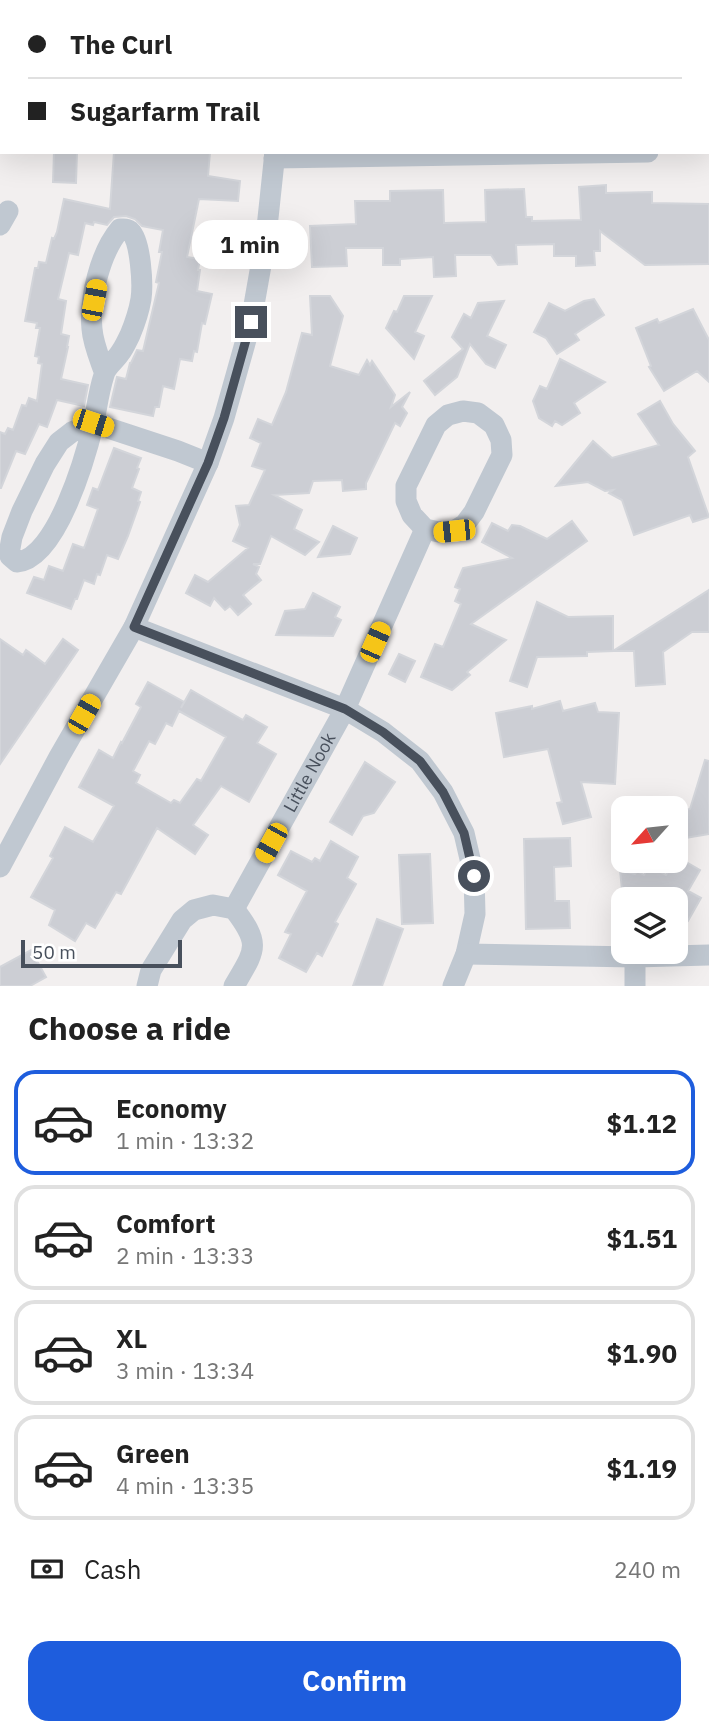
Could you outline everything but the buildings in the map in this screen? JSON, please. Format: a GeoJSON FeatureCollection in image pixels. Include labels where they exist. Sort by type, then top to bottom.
{"type":"FeatureCollection","features":[{"type":"Feature","properties":{"kind":"street"},"geometry":{"type":"LineString","coordinates":[[0,867],[59,757],[134,627],[208,463],[224,418],[251,322],[266,237],[275,155],[399,154]]}},
{"type":"Feature","properties":{"kind":"street"},"geometry":{"type":"LineString","coordinates":[[104,371],[92,328],[94,300],[101,265],[110,243],[120,229],[126,229],[131,231],[135,239],[142,279],[136,322],[119,354],[104,371],[93,423],[82,466],[53,533],[38,552],[25,561],[17,562],[10,556],[12,537],[22,510],[45,464],[59,442],[72,432],[93,423],[208,463]]}},
{"type":"Feature","properties":{"kind":"street"},"geometry":{"type":"LineString","coordinates":[[463,411],[478,413],[494,425],[502,456],[474,513],[465,524],[454,531],[425,529],[412,515],[406,501],[406,486],[436,425],[448,415],[463,411]]}},
{"type":"Feature","properties":{"kind":"street","name":"Little Nook"},"geometry":{"type":"LineString","coordinates":[[234,909],[345,709],[425,529]]}},
{"type":"Feature","properties":{"kind":"street"},"geometry":{"type":"LineString","coordinates":[[134,627],[345,709],[383,732],[420,761],[443,792],[464,833],[474,876],[475,914],[466,954],[453,986]]}},
{"type":"Feature","properties":{"kind":"street"},"geometry":{"type":"LineString","coordinates":[[147,986],[150,970],[182,919],[194,911],[213,905],[234,909],[246,924],[252,938],[251,956],[234,986]]}},
{"type":"Feature","properties":{"kind":"street"},"geometry":{"type":"LineString","coordinates":[[466,954],[611,957]]}},
{"type":"Feature","properties":{"kind":"street"},"geometry":{"type":"LineString","coordinates":[[688,956],[709,955]]}},
{"type":"Feature","properties":{"kind":"street"},"geometry":{"type":"LineString","coordinates":[[635,964],[635,986]]}},
{"type":"Feature","properties":{"kind":"route"},"geometry":{"type":"LineString","coordinates":[[251,322],[224,418],[208,463],[134,627],[345,709],[383,732],[420,761],[443,792],[464,833],[474,876]]}}]}
